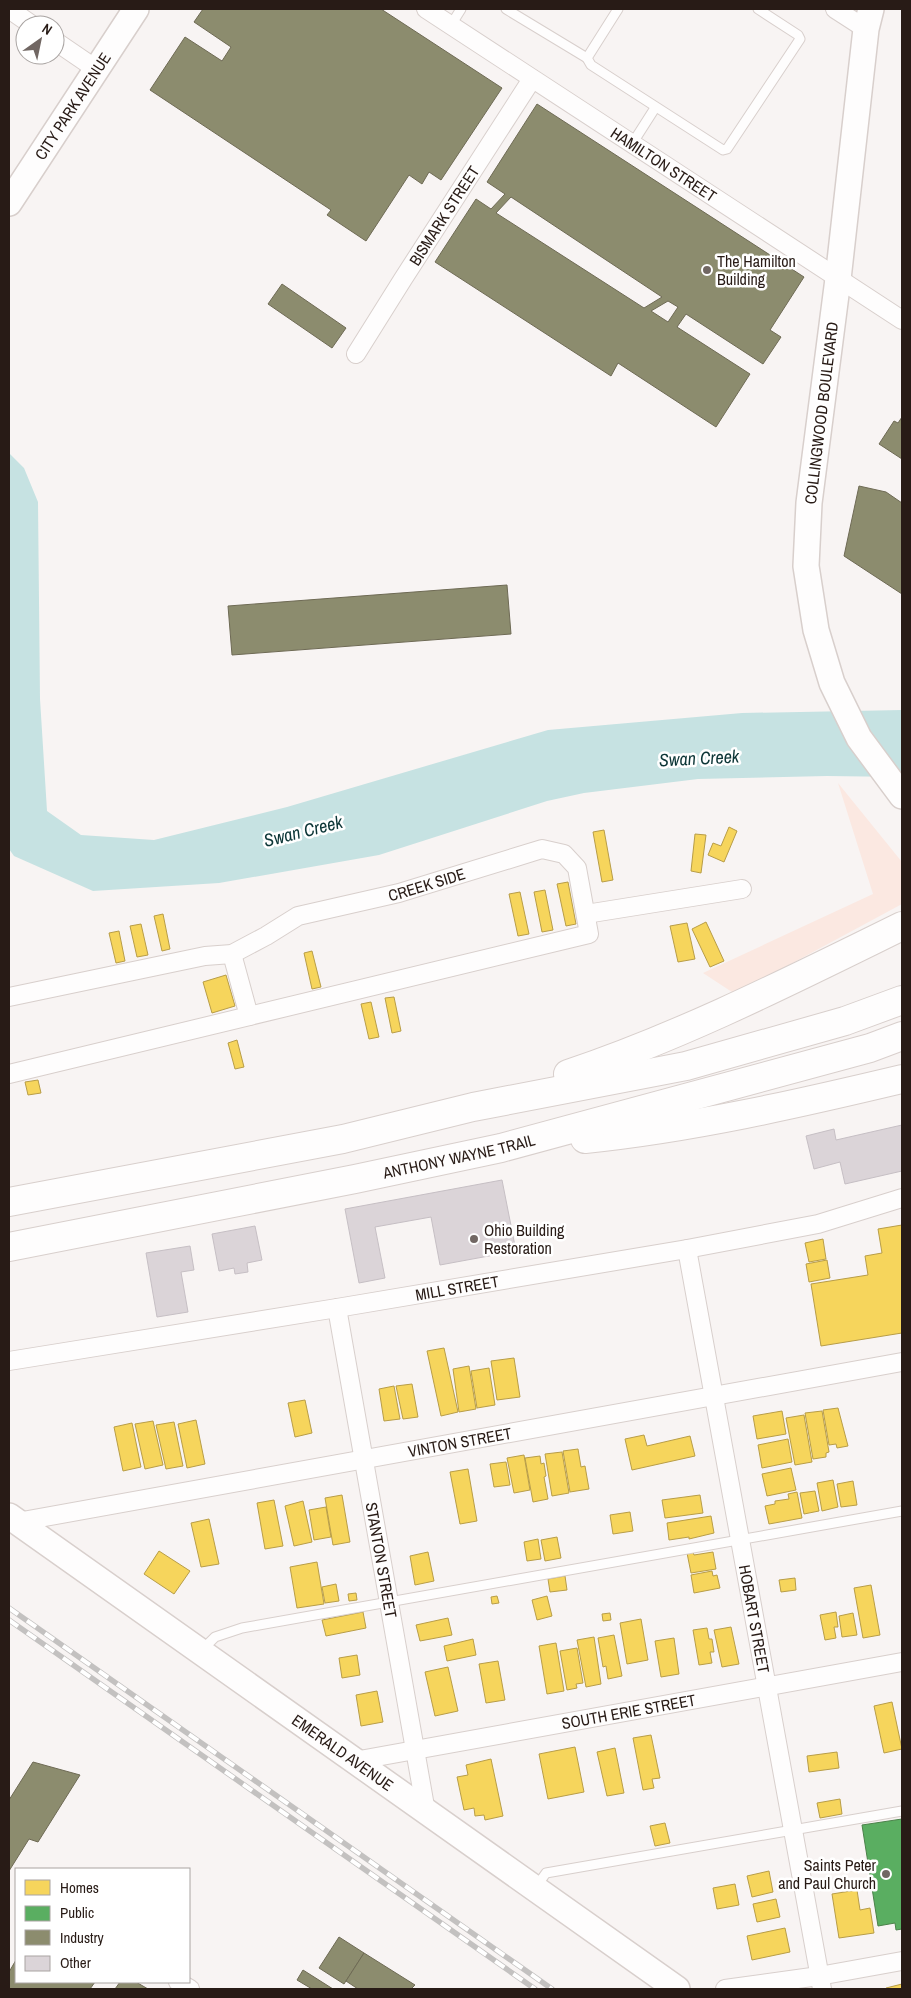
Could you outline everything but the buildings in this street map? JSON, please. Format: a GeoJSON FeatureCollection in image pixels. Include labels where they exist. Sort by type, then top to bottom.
{"type":"FeatureCollection","features":[{"type":"Feature","properties":{"kind":"highway"},"geometry":{"type":"LineString","coordinates":[[473,1107],[606,1061],[767,992],[902,926]]}},
{"type":"Feature","properties":{"kind":"highway"},"geometry":{"type":"LineString","coordinates":[[9,1202],[343,1139],[473,1107],[686,1066],[845,1021],[902,1000]]}},
{"type":"Feature","properties":{"kind":"highway","name":"ANTHONY WAYNE TRAIL"},"geometry":{"type":"LineString","coordinates":[[9,1246],[336,1183],[501,1148],[870,1048],[902,1036]]}},
{"type":"Feature","properties":{"kind":"highway"},"geometry":{"type":"LineString","coordinates":[[501,1148],[633,1134],[791,1106],[902,1079]]}},
{"type":"Feature","properties":{"kind":"street","name":"CITY PARK AVENUE"},"geometry":{"type":"LineString","coordinates":[[9,203],[136,9]]}},
{"type":"Feature","properties":{"kind":"street","name":"HAMILTON STREET"},"geometry":{"type":"LineString","coordinates":[[426,9],[902,320]]}},
{"type":"Feature","properties":{"kind":"street"},"geometry":{"type":"LineString","coordinates":[[835,9],[868,19]]}},
{"type":"Feature","properties":{"kind":"street","name":"COLLINGWOOD BOULEVARD"},"geometry":{"type":"LineString","coordinates":[[868,19],[838,279],[810,495],[806,566],[816,630],[832,683],[859,738],[902,796]]}},
{"type":"Feature","properties":{"kind":"street"},"geometry":{"type":"LineString","coordinates":[[65,48],[96,69]]}},
{"type":"Feature","properties":{"kind":"street","name":"BISMARK STREET"},"geometry":{"type":"LineString","coordinates":[[356,354],[532,79]]}},
{"type":"Feature","properties":{"kind":"street","name":"CREEK SIDE"},"geometry":{"type":"LineString","coordinates":[[9,997],[205,956],[232,954],[298,916],[399,893],[542,849],[564,854],[577,868],[589,934],[9,1074]]}},
{"type":"Feature","properties":{"kind":"street"},"geometry":{"type":"LineString","coordinates":[[586,914],[742,889]]}},
{"type":"Feature","properties":{"kind":"street"},"geometry":{"type":"LineString","coordinates":[[232,954],[249,1016]]}},
{"type":"Feature","properties":{"kind":"street","name":"MILL STREET"},"geometry":{"type":"LineString","coordinates":[[9,1360],[337,1308],[687,1249],[818,1224],[902,1198]]}},
{"type":"Feature","properties":{"kind":"street","name":"HOBART STREET"},"geometry":{"type":"LineString","coordinates":[[687,1249],[768,1686],[820,1983]]}},
{"type":"Feature","properties":{"kind":"street","name":"STANTON STREET"},"geometry":{"type":"LineString","coordinates":[[337,1308],[426,1812]]}},
{"type":"Feature","properties":{"kind":"street","name":"VINTON STREET"},"geometry":{"type":"LineString","coordinates":[[13,1519],[363,1460],[902,1362]]}},
{"type":"Feature","properties":{"kind":"street","name":"EMERALD AVENUE"},"geometry":{"type":"LineString","coordinates":[[13,1519],[677,1989]]}},
{"type":"Feature","properties":{"kind":"street","name":"SOUTH ERIE STREET"},"geometry":{"type":"LineString","coordinates":[[354,1760],[902,1662]]}},
{"type":"Feature","properties":{"kind":"street"},"geometry":{"type":"LineString","coordinates":[[725,1989],[820,1983],[902,1961]]}},
{"type":"Feature","properties":{"kind":"lane"},"geometry":{"type":"LineString","coordinates":[[451,25],[461,9]]}},
{"type":"Feature","properties":{"kind":"lane"},"geometry":{"type":"LineString","coordinates":[[506,9],[587,58],[591,65],[718,149],[727,149],[800,39],[798,35],[758,9]]}},
{"type":"Feature","properties":{"kind":"lane"},"geometry":{"type":"LineString","coordinates":[[587,58],[618,9]]}},
{"type":"Feature","properties":{"kind":"lane"},"geometry":{"type":"LineString","coordinates":[[632,144],[655,108]]}},
{"type":"Feature","properties":{"kind":"lane"},"geometry":{"type":"LineString","coordinates":[[200,1652],[216,1637],[242,1628],[902,1511]]}},
{"type":"Feature","properties":{"kind":"lane"},"geometry":{"type":"LineString","coordinates":[[535,1889],[546,1873],[902,1811]]}},
{"type":"Feature","properties":{"kind":"shaded area"},"geometry":{"type":"Polygon","coordinates":[[[838,783],[902,862],[902,904],[735,994],[703,973],[873,894],[838,783]]]}},
{"type":"Feature","properties":{"kind":"water","name":"Swan Creek"},"geometry":{"type":"Polygon","coordinates":[[[9,453],[24,468],[38,502],[40,699],[47,811],[81,835],[154,840],[287,807],[548,730],[742,713],[902,710],[902,777],[827,776],[698,779],[584,793],[547,801],[379,855],[219,883],[93,891],[14,856],[9,849],[9,453]]]}},
{"type":"Feature","properties":{"kind":"railway"},"geometry":{"type":"LineString","coordinates":[[9,1608],[552,1989]]}},
{"type":"Feature","properties":{"kind":"railway"},"geometry":{"type":"LineString","coordinates":[[9,1620],[535,1989]]}},
{"type":"Feature","properties":{"kind":"place","name":"The Hamilton Building"},"geometry":{"type":"Point","coordinates":[707,270]}},
{"type":"Feature","properties":{"kind":"place","name":"Ohio Building Restoration"},"geometry":{"type":"Point","coordinates":[474,1239]}},
{"type":"Feature","properties":{"kind":"place","name":"Saints Peter and Paul Church"},"geometry":{"type":"Point","coordinates":[886,1874]}}]}
